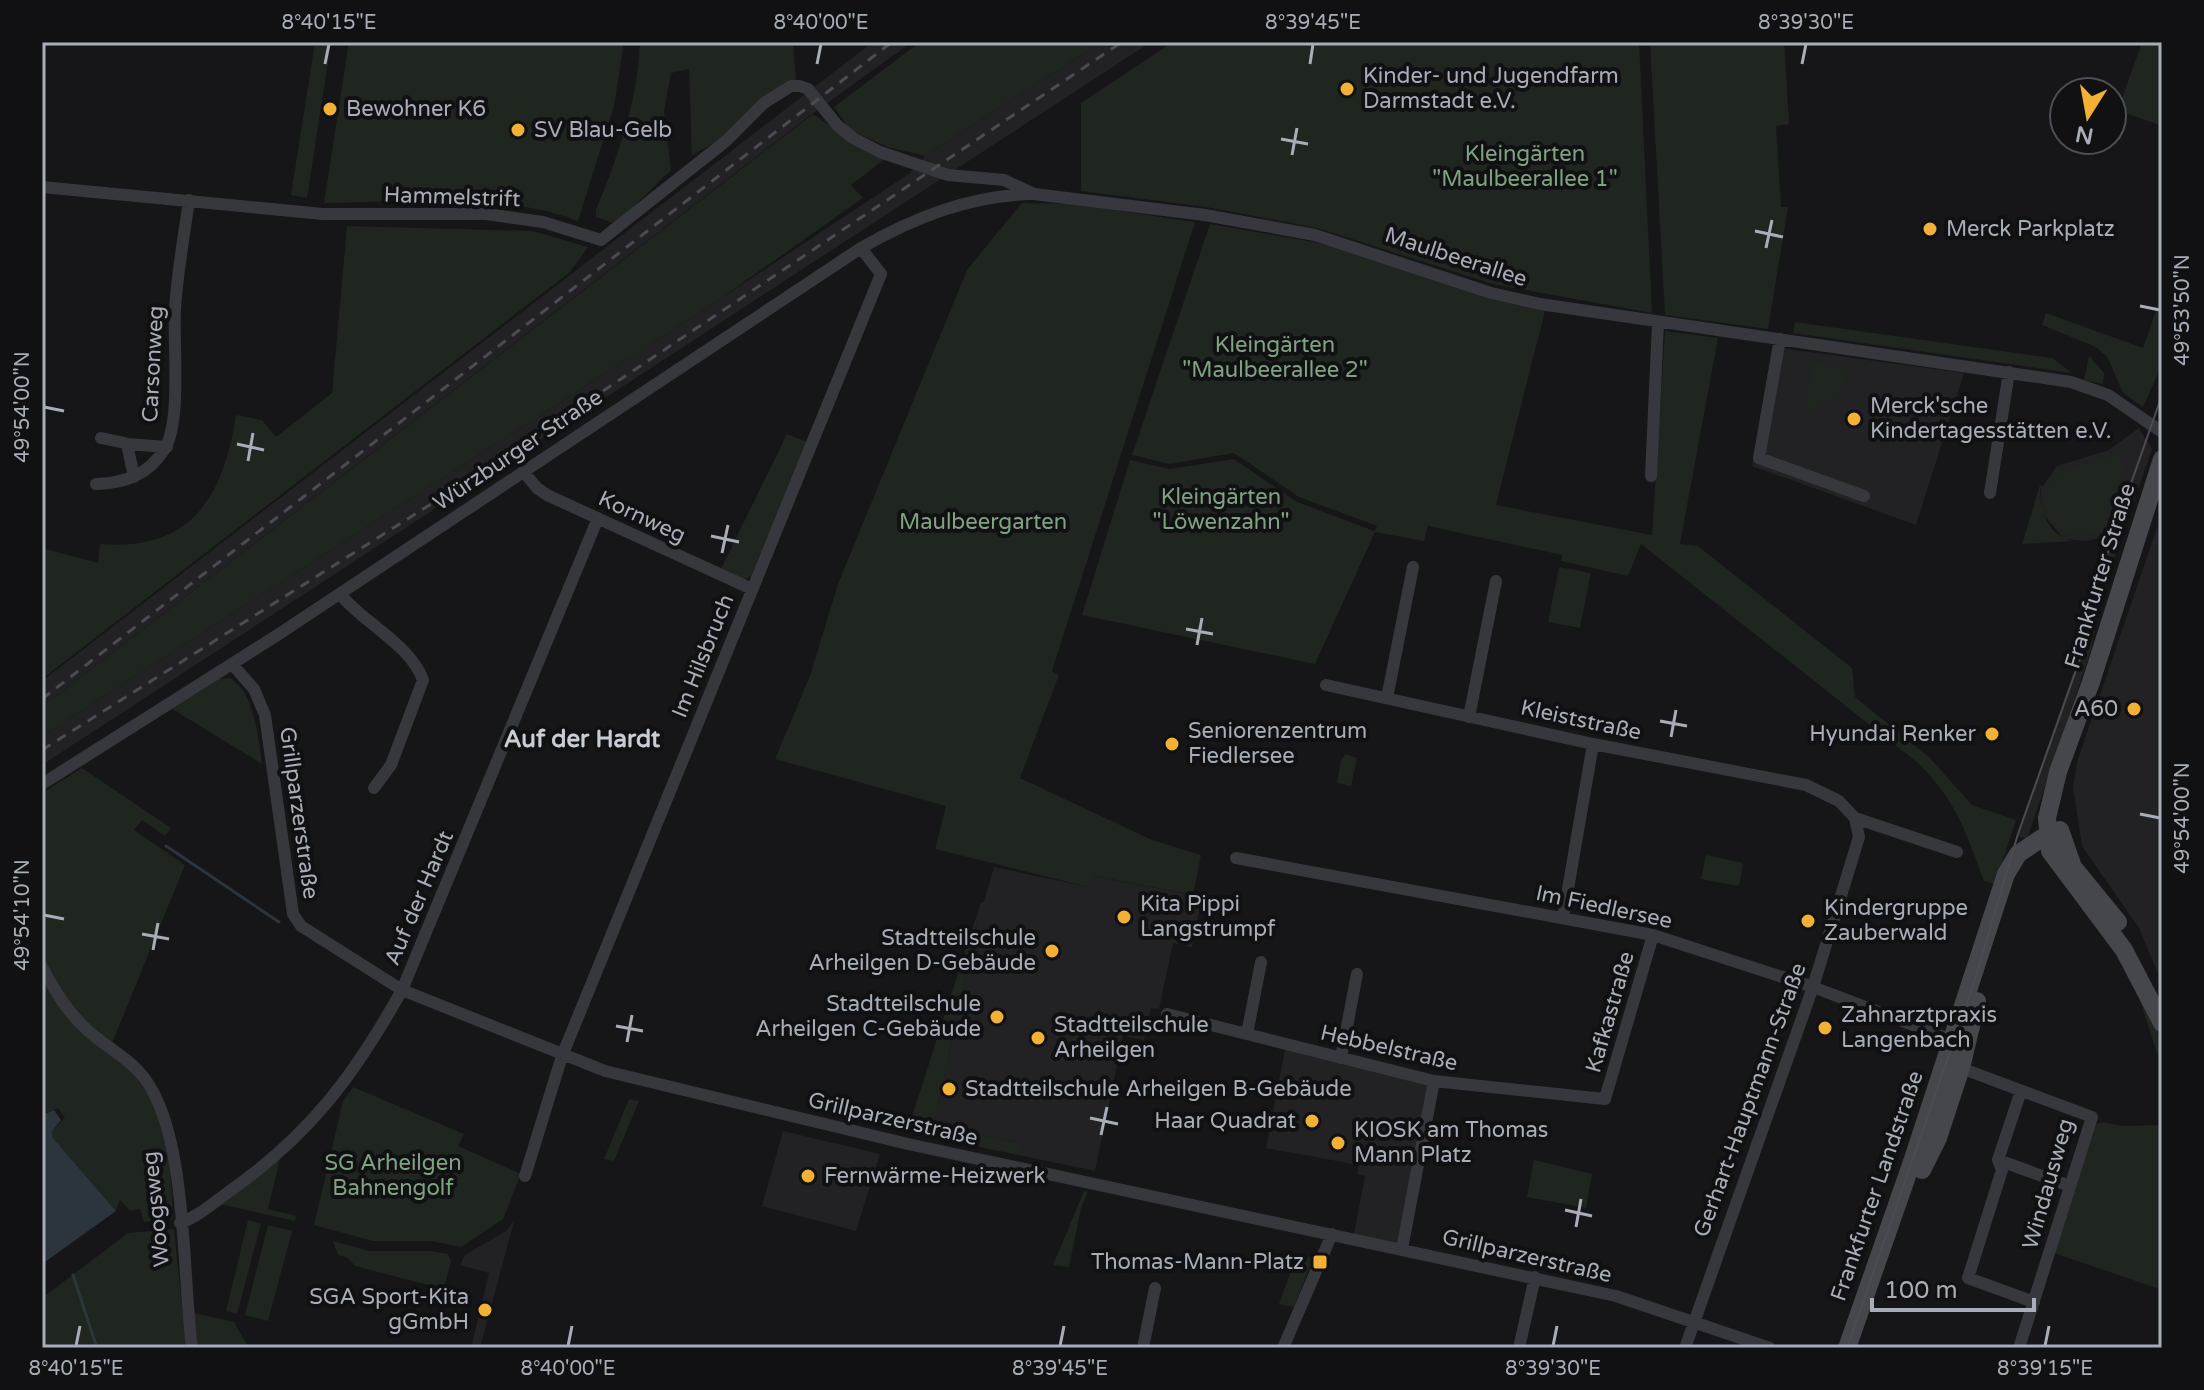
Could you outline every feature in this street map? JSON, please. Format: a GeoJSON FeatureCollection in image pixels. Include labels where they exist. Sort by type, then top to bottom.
{"type":"FeatureCollection","features":[{"type":"Feature","properties":{"kind":"street","name":"Hammelstrift"},"geometry":{"type":"LineString","coordinates":[[42,187],[323,214],[486,214],[543,222],[601,240],[726,141],[764,103],[791,86],[804,87]]}},
{"type":"Feature","properties":{"kind":"street","name":"Maulbeerallee"},"geometry":{"type":"LineString","coordinates":[[804,87],[837,125],[880,152],[948,175],[1004,180],[1034,194],[1205,215],[1315,235],[1491,293],[1658,323],[2071,382],[2108,395],[2162,432]]}},
{"type":"Feature","properties":{"kind":"street","name":"Würzburger Straße"},"geometry":{"type":"LineString","coordinates":[[42,784],[340,594],[861,248],[904,223],[950,207],[994,195],[1034,194]]}},
{"type":"Feature","properties":{"kind":"street","name":"Carsonweg"},"geometry":{"type":"LineString","coordinates":[[134,477],[152,466],[167,447],[175,392],[175,311],[189,200]]}},
{"type":"Feature","properties":{"kind":"street","name":"Im Hilsbruch"},"geometry":{"type":"LineString","coordinates":[[525,1176],[562,1056],[881,274],[861,248]]}},
{"type":"Feature","properties":{"kind":"street"},"geometry":{"type":"LineString","coordinates":[[1651,476],[1658,323]]}},
{"type":"Feature","properties":{"kind":"street"},"geometry":{"type":"LineString","coordinates":[[1780,339],[1759,458],[1864,496]]}},
{"type":"Feature","properties":{"kind":"street"},"geometry":{"type":"LineString","coordinates":[[1990,493],[2009,372]]}},
{"type":"Feature","properties":{"kind":"street","name":"Carsonweg"},"geometry":{"type":"LineString","coordinates":[[101,438],[125,443]]}},
{"type":"Feature","properties":{"kind":"street"},"geometry":{"type":"LineString","coordinates":[[96,484],[134,477],[127,444],[167,447]]}},
{"type":"Feature","properties":{"kind":"street","name":"Frankfurter Straße"},"geometry":{"type":"LineString","coordinates":[[2162,459],[2053,797],[2053,842],[2102,900],[2130,942],[2162,1023]]}},
{"type":"Feature","properties":{"kind":"street","name":"Kornweg"},"geometry":{"type":"LineString","coordinates":[[523,471],[537,488],[752,589]]}},
{"type":"Feature","properties":{"kind":"street","name":"Auf der Hardt"},"geometry":{"type":"LineString","coordinates":[[180,1223],[241,1184],[305,1129],[354,1071],[402,990],[598,518]]}},
{"type":"Feature","properties":{"kind":"street"},"geometry":{"type":"LineString","coordinates":[[1387,698],[1413,567]]}},
{"type":"Feature","properties":{"kind":"street"},"geometry":{"type":"LineString","coordinates":[[1469,717],[1498,605],[1496,581]]}},
{"type":"Feature","properties":{"kind":"street"},"geometry":{"type":"LineString","coordinates":[[340,594],[355,612],[412,661],[423,680],[391,765],[374,788]]}},
{"type":"Feature","properties":{"kind":"street","name":"Grillparzerstraße"},"geometry":{"type":"LineString","coordinates":[[232,664],[254,689],[265,715],[293,914],[301,926],[402,990],[562,1056],[616,1074],[908,1144],[1616,1296],[1770,1348]]}},
{"type":"Feature","properties":{"kind":"street","name":"Kleiststraße"},"geometry":{"type":"LineString","coordinates":[[1326,685],[1593,744],[1806,785],[1839,801],[1855,818],[1957,852]]}},
{"type":"Feature","properties":{"kind":"street"},"geometry":{"type":"LineString","coordinates":[[1563,918],[1593,744]]}},
{"type":"Feature","properties":{"kind":"street","name":"Gerhart-Hauptmann-Straße"},"geometry":{"type":"LineString","coordinates":[[1685,1348],[1813,987],[1859,837],[1855,818]]}},
{"type":"Feature","properties":{"kind":"street","name":"Frankfurter Landstraße"},"geometry":{"type":"LineString","coordinates":[[1847,1348],[1959,1043],[2010,866],[2030,844],[2053,842]]}},
{"type":"Feature","properties":{"kind":"street","name":"Im Fiedlersee"},"geometry":{"type":"LineString","coordinates":[[1236,858],[1653,935],[1813,987],[1959,1043]]}},
{"type":"Feature","properties":{"kind":"street","name":"Kafkastraße"},"geometry":{"type":"LineString","coordinates":[[1605,1099],[1653,935]]}},
{"type":"Feature","properties":{"kind":"street"},"geometry":{"type":"LineString","coordinates":[[1247,1034],[1261,962]]}},
{"type":"Feature","properties":{"kind":"street","name":"Woogsweg"},"geometry":{"type":"LineString","coordinates":[[42,967],[61,1000],[85,1028],[126,1060],[154,1093],[175,1160],[192,1348]]}},
{"type":"Feature","properties":{"kind":"street"},"geometry":{"type":"LineString","coordinates":[[1341,1058],[1357,974]]}},
{"type":"Feature","properties":{"kind":"street","name":"Hebbelstraße"},"geometry":{"type":"LineString","coordinates":[[1167,1014],[1434,1081],[1605,1099]]}},
{"type":"Feature","properties":{"kind":"street","name":"Frankfurter Landstraße"},"geometry":{"type":"LineString","coordinates":[[1859,1348],[1961,1068],[1959,1043]]}},
{"type":"Feature","properties":{"kind":"street","name":"Windausweg"},"geometry":{"type":"LineString","coordinates":[[1961,1068],[2092,1117],[2019,1348]]}},
{"type":"Feature","properties":{"kind":"street"},"geometry":{"type":"LineString","coordinates":[[1402,1249],[1434,1081]]}},
{"type":"Feature","properties":{"kind":"street"},"geometry":{"type":"LineString","coordinates":[[2021,1091],[1998,1160],[2002,1170],[1968,1278],[2034,1302]]}},
{"type":"Feature","properties":{"kind":"street"},"geometry":{"type":"LineString","coordinates":[[1998,1160],[2070,1186]]}},
{"type":"Feature","properties":{"kind":"street"},"geometry":{"type":"LineString","coordinates":[[1283,1348],[1332,1234]]}},
{"type":"Feature","properties":{"kind":"street"},"geometry":{"type":"LineString","coordinates":[[1519,1348],[1535,1277]]}},
{"type":"Feature","properties":{"kind":"street"},"geometry":{"type":"LineString","coordinates":[[1143,1348],[1155,1288]]}},
{"type":"Feature","properties":{"kind":"shaded area"},"geometry":{"type":"Polygon","coordinates":[[[873,42],[912,42],[812,114],[42,707],[42,681],[873,42]]]}},
{"type":"Feature","properties":{"kind":"shaded area"},"geometry":{"type":"Polygon","coordinates":[[[1101,42],[1151,42],[42,765],[42,736],[717,301],[910,173],[925,156],[1101,42]]]}},
{"type":"Feature","properties":{"kind":"shaded area","name":"Merck'sche Kindertagesstätten e.V."},"geometry":{"type":"Polygon","coordinates":[[[1772,347],[1964,373],[1916,525],[1752,466],[1772,347]]]}},
{"type":"Feature","properties":{"kind":"shaded area"},"geometry":{"type":"Polygon","coordinates":[[[2139,428],[2152,449],[2103,591],[2091,650],[2027,839],[2017,836],[2078,659],[2093,587],[2111,535],[2087,541],[2064,539],[2043,514],[2040,485],[2043,486],[2057,466],[2109,450],[2139,428]]]}},
{"type":"Feature","properties":{"kind":"shaded area"},"geometry":{"type":"Polygon","coordinates":[[[2157,528],[2162,529],[2162,983],[2139,928],[2082,846],[2073,787],[2078,759],[2157,528]]]}},
{"type":"Feature","properties":{"kind":"shaded area","name":"Stadtteilschule Arheilgen"},"geometry":{"type":"Polygon","coordinates":[[[994,867],[1088,887],[1094,876],[1202,897],[1192,947],[1173,943],[1159,1009],[1151,1008],[1144,1040],[1123,1036],[1095,1171],[1018,1155],[1020,1143],[934,1125],[981,902],[984,902],[994,867]]]}},
{"type":"Feature","properties":{"kind":"shaded area"},"geometry":{"type":"Polygon","coordinates":[[[1286,1044],[1434,1081],[1402,1249],[1353,1238],[1365,1176],[1357,1174],[1359,1165],[1266,1148],[1286,1044]]]}},
{"type":"Feature","properties":{"kind":"shaded area"},"geometry":{"type":"Polygon","coordinates":[[[54,1110],[61,1120],[52,1131],[52,1137],[116,1211],[42,1264],[42,1115],[54,1110]]]}},
{"type":"Feature","properties":{"kind":"shaded area"},"geometry":{"type":"Polygon","coordinates":[[[783,1131],[880,1154],[856,1231],[762,1206],[783,1131]]]}},
{"type":"Feature","properties":{"kind":"shaded area","name":"SGA Sport-Kita gGmbH"},"geometry":{"type":"Polygon","coordinates":[[[514,1221],[480,1348],[471,1348],[489,1273],[460,1265],[465,1255],[506,1231],[514,1221]]]}},
{"type":"Feature","properties":{"kind":"green space"},"geometry":{"type":"Polygon","coordinates":[[[315,42],[331,42],[307,198],[291,195],[315,42]]]}},
{"type":"Feature","properties":{"kind":"green space","name":"SV Blau-Gelb"},"geometry":{"type":"Polygon","coordinates":[[[349,42],[624,42],[614,106],[578,221],[517,205],[485,202],[420,200],[324,203],[349,42]]]}},
{"type":"Feature","properties":{"kind":"green space"},"geometry":{"type":"Polygon","coordinates":[[[640,42],[793,42],[796,80],[723,138],[692,155],[689,69],[671,73],[664,111],[671,170],[616,224],[596,217],[596,210],[626,128],[640,42]]]}},
{"type":"Feature","properties":{"kind":"green space"},"geometry":{"type":"Polygon","coordinates":[[[920,42],[1101,42],[925,156],[888,147],[850,130],[834,107],[920,42]]]}},
{"type":"Feature","properties":{"kind":"green space","name":"Kleingärten \"Maulbeerallee 1\""},"geometry":{"type":"Polygon","coordinates":[[[1173,42],[1639,42],[1652,313],[1493,284],[1317,228],[1206,207],[1081,191],[1081,103],[1173,42]]]}},
{"type":"Feature","properties":{"kind":"green space"},"geometry":{"type":"Polygon","coordinates":[[[1650,42],[1784,42],[1789,124],[1776,126],[1781,207],[1788,207],[1768,329],[1665,315],[1650,42]]]}},
{"type":"Feature","properties":{"kind":"green space"},"geometry":{"type":"Polygon","coordinates":[[[2142,42],[2162,42],[2162,126],[2128,114],[2128,82],[2142,42]]]}},
{"type":"Feature","properties":{"kind":"green space"},"geometry":{"type":"Polygon","coordinates":[[[813,114],[843,135],[886,158],[851,185],[863,198],[717,301],[42,736],[42,707],[813,114]]]}},
{"type":"Feature","properties":{"kind":"green space","name":"Maulbeergarten"},"geometry":{"type":"Polygon","coordinates":[[[1022,203],[1073,204],[1195,222],[1052,671],[1059,675],[1020,778],[1152,840],[1201,855],[1193,895],[1095,876],[1088,887],[935,849],[946,806],[775,759],[810,676],[838,584],[967,270],[1022,203]]]}},
{"type":"Feature","properties":{"kind":"green space"},"geometry":{"type":"Polygon","coordinates":[[[1210,224],[1314,242],[1372,257],[1489,299],[1545,311],[1496,505],[1652,535],[1665,331],[1718,338],[1680,544],[1698,546],[1852,668],[1855,697],[1929,757],[1972,805],[2016,820],[1995,884],[1984,881],[1951,804],[1918,763],[1641,544],[1628,576],[1561,561],[1562,555],[1428,526],[1424,541],[1375,532],[1315,664],[1082,615],[1130,460],[1170,469],[1234,459],[1297,502],[1374,531],[1377,526],[1299,497],[1234,453],[1170,464],[1132,455],[1210,224]]]}},
{"type":"Feature","properties":{"kind":"green space"},"geometry":{"type":"Polygon","coordinates":[[[347,226],[533,231],[588,247],[570,272],[42,679],[42,548],[98,563],[100,544],[132,544],[158,538],[180,528],[198,512],[212,493],[223,470],[236,415],[262,420],[276,437],[332,393],[347,226]]]}},
{"type":"Feature","properties":{"kind":"green space"},"geometry":{"type":"Polygon","coordinates":[[[2162,293],[2162,365],[2143,407],[2123,393],[2108,358],[2096,347],[2042,325],[2046,313],[2143,348],[2162,293]]]}},
{"type":"Feature","properties":{"kind":"green space"},"geometry":{"type":"Polygon","coordinates":[[[1795,322],[2052,358],[2072,373],[1793,333],[1795,322]]]}},
{"type":"Feature","properties":{"kind":"green space"},"geometry":{"type":"Polygon","coordinates":[[[2089,356],[2104,373],[2103,384],[2084,380],[2089,356]]]}},
{"type":"Feature","properties":{"kind":"green space"},"geometry":{"type":"Polygon","coordinates":[[[1810,361],[1852,371],[1832,401],[1827,400],[1807,417],[1810,361]]]}},
{"type":"Feature","properties":{"kind":"green space"},"geometry":{"type":"Polygon","coordinates":[[[787,434],[807,442],[751,576],[743,581],[720,571],[787,434]]]}},
{"type":"Feature","properties":{"kind":"green space"},"geometry":{"type":"Polygon","coordinates":[[[2124,448],[2118,463],[2125,466],[2103,531],[2076,535],[2055,524],[2045,504],[2047,489],[2053,479],[2062,472],[2114,455],[2124,448]]]}},
{"type":"Feature","properties":{"kind":"green space"},"geometry":{"type":"Polygon","coordinates":[[[2040,485],[2041,503],[2050,527],[2072,541],[2022,544],[2040,485]]]}},
{"type":"Feature","properties":{"kind":"green space"},"geometry":{"type":"Polygon","coordinates":[[[1559,567],[1591,573],[1580,628],[1548,622],[1559,567]]]}},
{"type":"Feature","properties":{"kind":"green space"},"geometry":{"type":"Polygon","coordinates":[[[230,678],[245,694],[250,705],[262,764],[172,709],[219,679],[230,678]]]}},
{"type":"Feature","properties":{"kind":"green space"},"geometry":{"type":"Polygon","coordinates":[[[1346,754],[1357,758],[1351,786],[1337,783],[1341,760],[1346,754]]]}},
{"type":"Feature","properties":{"kind":"green space"},"geometry":{"type":"Polygon","coordinates":[[[82,768],[171,828],[165,836],[142,820],[134,830],[185,865],[112,1043],[154,1103],[170,1162],[173,1219],[144,1222],[140,1209],[130,1211],[120,1200],[116,1211],[52,1137],[52,1131],[65,1118],[58,1108],[42,1115],[42,965],[45,963],[42,956],[42,793],[82,768]]]}},
{"type":"Feature","properties":{"kind":"green space"},"geometry":{"type":"Polygon","coordinates":[[[1706,855],[1743,863],[1739,886],[1701,879],[1706,855]]]}},
{"type":"Feature","properties":{"kind":"green space"},"geometry":{"type":"Polygon","coordinates":[[[981,902],[934,1125],[1021,1143],[1018,1155],[907,1132],[981,902]]]}},
{"type":"Feature","properties":{"kind":"green space"},"geometry":{"type":"Polygon","coordinates":[[[2138,986],[2162,1041],[2162,1069],[2136,988],[2138,986]]]}},
{"type":"Feature","properties":{"kind":"green space","name":"SG Arheilgen Bahnengolf"},"geometry":{"type":"Polygon","coordinates":[[[353,1087],[464,1134],[458,1146],[521,1174],[503,1219],[461,1247],[431,1241],[373,1241],[314,1225],[343,1101],[353,1087]]]}},
{"type":"Feature","properties":{"kind":"green space"},"geometry":{"type":"Polygon","coordinates":[[[629,1099],[639,1101],[614,1161],[604,1159],[629,1099]]]}},
{"type":"Feature","properties":{"kind":"green space"},"geometry":{"type":"Polygon","coordinates":[[[2101,1122],[2123,1126],[2162,1125],[2162,1290],[2054,1253],[2095,1125],[2101,1122]]]}},
{"type":"Feature","properties":{"kind":"green space"},"geometry":{"type":"Polygon","coordinates":[[[280,1159],[268,1209],[296,1216],[295,1221],[219,1204],[280,1159]]]}},
{"type":"Feature","properties":{"kind":"green space"},"geometry":{"type":"Polygon","coordinates":[[[1534,1160],[1592,1174],[1586,1208],[1527,1197],[1534,1160]]]}},
{"type":"Feature","properties":{"kind":"green space"},"geometry":{"type":"Polygon","coordinates":[[[1084,1191],[1088,1192],[1081,1208],[1069,1267],[1053,1265],[1084,1191]]]}},
{"type":"Feature","properties":{"kind":"green space"},"geometry":{"type":"Polygon","coordinates":[[[248,1220],[261,1224],[237,1314],[226,1311],[248,1220]]]}},
{"type":"Feature","properties":{"kind":"green space"},"geometry":{"type":"Polygon","coordinates":[[[268,1225],[292,1231],[268,1321],[245,1315],[268,1225]]]}},
{"type":"Feature","properties":{"kind":"green space"},"geometry":{"type":"Polygon","coordinates":[[[174,1229],[186,1348],[42,1348],[42,1298],[128,1233],[174,1229]]]}},
{"type":"Feature","properties":{"kind":"green space"},"geometry":{"type":"Polygon","coordinates":[[[333,1241],[369,1251],[448,1254],[451,1261],[444,1289],[355,1266],[348,1258],[338,1255],[333,1241]]]}},
{"type":"Feature","properties":{"kind":"green space"},"geometry":{"type":"Polygon","coordinates":[[[1314,1256],[1294,1307],[1279,1304],[1295,1260],[1314,1256]]]}},
{"type":"Feature","properties":{"kind":"green space"},"geometry":{"type":"Polygon","coordinates":[[[193,1313],[234,1322],[249,1348],[197,1348],[193,1313]]]}},
{"type":"Feature","properties":{"kind":"waterway"},"geometry":{"type":"LineString","coordinates":[[166,846],[279,922]]}},
{"type":"Feature","properties":{"kind":"waterway"},"geometry":{"type":"LineString","coordinates":[[73,1275],[97,1348]]}},
{"type":"Feature","properties":{"kind":"tram line"},"geometry":{"type":"LineString","coordinates":[[1847,1348],[1973,986],[2018,834],[2080,659],[2091,607],[2115,529],[2162,395]]}},
{"type":"Feature","properties":{"kind":"railway"},"geometry":{"type":"LineString","coordinates":[[42,699],[892,42]]}},
{"type":"Feature","properties":{"kind":"railway"},"geometry":{"type":"LineString","coordinates":[[42,750],[496,463],[1122,42]]}},
{"type":"Feature","properties":{"kind":"place","name":"Kinder- und Jugendfarm Darmstadt e.V."},"geometry":{"type":"Point","coordinates":[1347,89]}},
{"type":"Feature","properties":{"kind":"place","name":"Bewohner K6"},"geometry":{"type":"Point","coordinates":[330,109]}},
{"type":"Feature","properties":{"kind":"place","name":"SV Blau-Gelb"},"geometry":{"type":"Point","coordinates":[518,130]}},
{"type":"Feature","properties":{"kind":"place","name":"Merck Parkplatz"},"geometry":{"type":"Point","coordinates":[1930,229]}},
{"type":"Feature","properties":{"kind":"place","name":"Merck'sche Kindertagesstätten e.V."},"geometry":{"type":"Point","coordinates":[1854,419]}},
{"type":"Feature","properties":{"kind":"place","name":"A60"},"geometry":{"type":"Point","coordinates":[2134,709]}},
{"type":"Feature","properties":{"kind":"place","name":"Hyundai Renker"},"geometry":{"type":"Point","coordinates":[1992,734]}},
{"type":"Feature","properties":{"kind":"place","name":"Seniorenzentrum Fiedlersee"},"geometry":{"type":"Point","coordinates":[1172,744]}},
{"type":"Feature","properties":{"kind":"place","name":"Kita Pippi Langstrumpf"},"geometry":{"type":"Point","coordinates":[1124,917]}},
{"type":"Feature","properties":{"kind":"place","name":"Kindergruppe Zauberwald"},"geometry":{"type":"Point","coordinates":[1808,921]}},
{"type":"Feature","properties":{"kind":"place","name":"Stadtteilschule Arheilgen D-Gebäude"},"geometry":{"type":"Point","coordinates":[1052,951]}},
{"type":"Feature","properties":{"kind":"place","name":"Stadtteilschule Arheilgen C-Gebäude"},"geometry":{"type":"Point","coordinates":[997,1017]}},
{"type":"Feature","properties":{"kind":"place","name":"Zahnarztpraxis Langenbach"},"geometry":{"type":"Point","coordinates":[1825,1028]}},
{"type":"Feature","properties":{"kind":"place","name":"Stadtteilschule Arheilgen"},"geometry":{"type":"Point","coordinates":[1038,1038]}},
{"type":"Feature","properties":{"kind":"place","name":"Stadtteilschule Arheilgen B-Gebäude"},"geometry":{"type":"Point","coordinates":[949,1089]}},
{"type":"Feature","properties":{"kind":"place","name":"Haar Quadrat"},"geometry":{"type":"Point","coordinates":[1312,1121]}},
{"type":"Feature","properties":{"kind":"place","name":"KIOSK am Thomas Mann Platz"},"geometry":{"type":"Point","coordinates":[1338,1143]}},
{"type":"Feature","properties":{"kind":"place","name":"Fernwärme-Heizwerk"},"geometry":{"type":"Point","coordinates":[808,1176]}},
{"type":"Feature","properties":{"kind":"place","name":"Thomas-Mann-Platz"},"geometry":{"type":"Point","coordinates":[1320,1262]}},
{"type":"Feature","properties":{"kind":"place","name":"SGA Sport-Kita gGmbH"},"geometry":{"type":"Point","coordinates":[485,1310]}},
{"type":"Feature","properties":{"kind":"district","name":"Auf der Hardt"},"geometry":{"type":"Point","coordinates":[582,739]}},
{"type":"Feature","properties":{"kind":"park label","name":"Kleingärten \"Maulbeerallee 2\""},"geometry":{"type":"Point","coordinates":[1275,358]}},
{"type":"Feature","properties":{"kind":"park label","name":"Kleingärten \"Löwenzahn\""},"geometry":{"type":"Point","coordinates":[1221,510]}}]}
